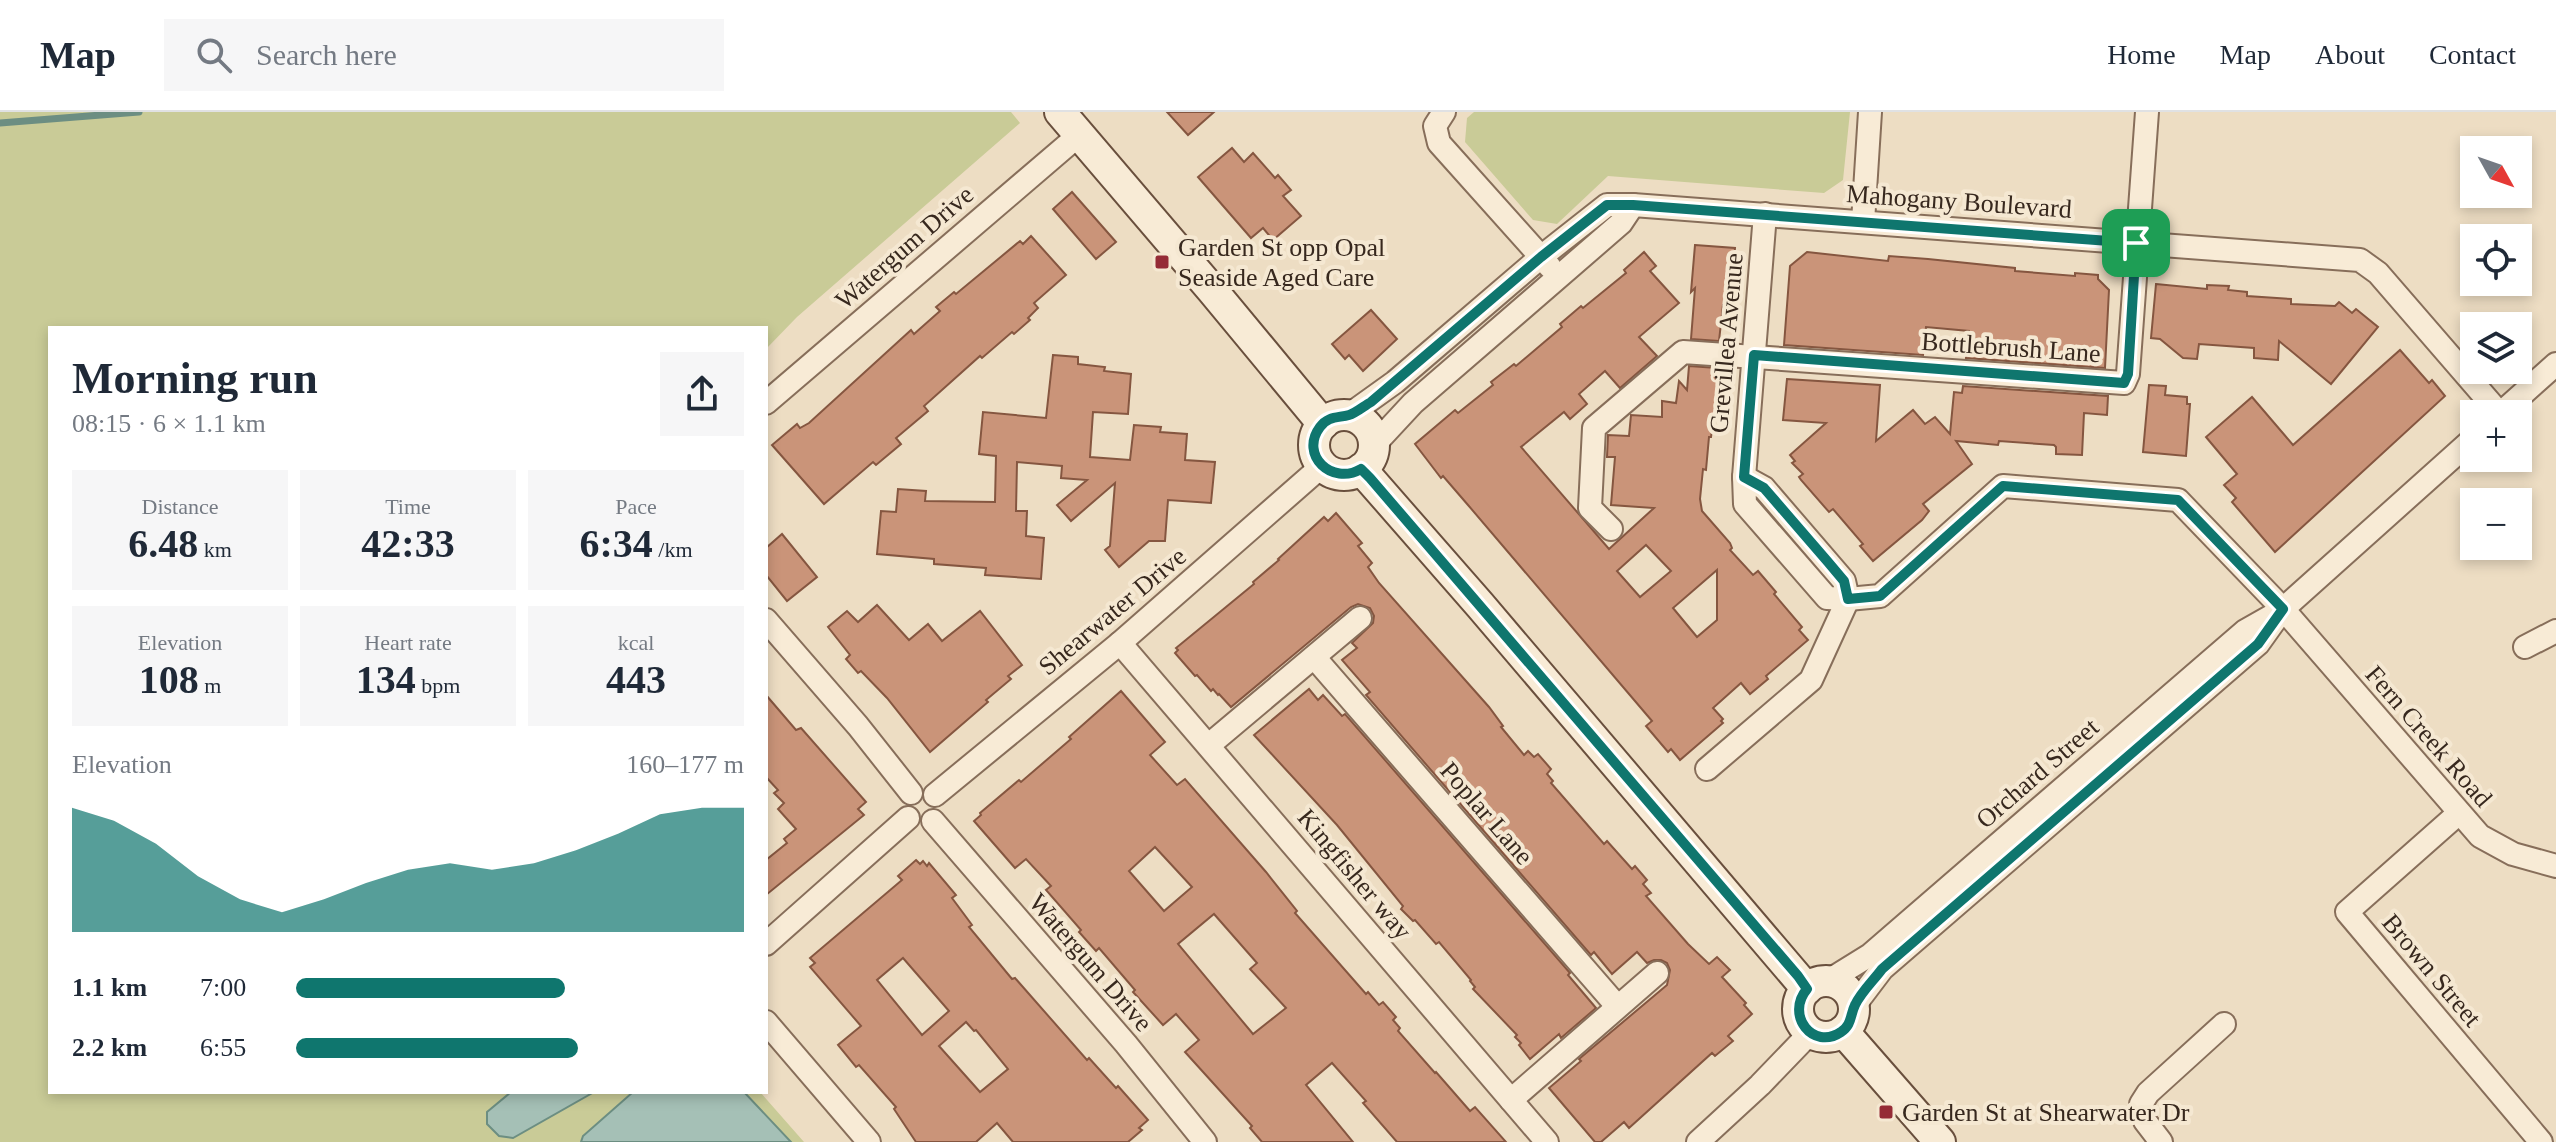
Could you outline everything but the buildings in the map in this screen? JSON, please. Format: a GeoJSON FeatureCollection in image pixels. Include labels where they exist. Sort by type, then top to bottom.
{"type":"FeatureCollection","features":[{"type":"Feature","properties":{"kind":"street"},"geometry":{"type":"LineString","coordinates":[[1444,112],[1435,126],[1439,143],[1559,277]]}},
{"type":"Feature","properties":{"kind":"street"},"geometry":{"type":"LineString","coordinates":[[1863,222],[1870,112]]}},
{"type":"Feature","properties":{"kind":"street"},"geometry":{"type":"LineString","coordinates":[[2136,243],[2147,112]]}},
{"type":"Feature","properties":{"kind":"street"},"geometry":{"type":"LineString","coordinates":[[1069,124],[1222,301],[1336,420]]}},
{"type":"Feature","properties":{"kind":"street","name":"Watergum Drive"},"geometry":{"type":"LineString","coordinates":[[768,401],[1069,124]]}},
{"type":"Feature","properties":{"kind":"street","name":"Mahogany Boulevard"},"geometry":{"type":"LineString","coordinates":[[1336,420],[1395,382],[1607,205],[1765,214],[2360,260],[2378,273],[2488,400]]}},
{"type":"Feature","properties":{"kind":"street"},"geometry":{"type":"LineString","coordinates":[[1633,205],[1621,223],[1413,403],[1367,457],[1343,475],[1334,474],[1322,466],[1315,454],[1318,431],[1336,420],[1362,421],[1368,428],[1367,457],[1463,585],[1817,985]]}},
{"type":"Feature","properties":{"kind":"street","name":"Grevillea Avenue"},"geometry":{"type":"LineString","coordinates":[[1765,214],[1744,477],[1764,488],[1828,562],[1844,581],[1848,599]]}},
{"type":"Feature","properties":{"kind":"street","name":"Bottlebrush Lane"},"geometry":{"type":"LineString","coordinates":[[1754,355],[2124,383],[2128,374],[2136,243]]}},
{"type":"Feature","properties":{"kind":"street"},"geometry":{"type":"LineString","coordinates":[[1611,529],[1590,508],[1594,428],[1683,352],[1754,355]]}},
{"type":"Feature","properties":{"kind":"street"},"geometry":{"type":"LineString","coordinates":[[2516,400],[2556,364]]}},
{"type":"Feature","properties":{"kind":"street","name":"Orchard Street"},"geometry":{"type":"LineString","coordinates":[[1817,985],[1870,955],[2245,631],[2283,609],[2460,451]]}},
{"type":"Feature","properties":{"kind":"street","name":"Shearwater Drive"},"geometry":{"type":"LineString","coordinates":[[935,795],[1120,643],[1322,466]]}},
{"type":"Feature","properties":{"kind":"street"},"geometry":{"type":"LineString","coordinates":[[1707,769],[1811,680],[1848,599],[1880,596],[2003,486],[2178,500],[2283,609]]}},
{"type":"Feature","properties":{"kind":"street","name":"Orchard Street"},"geometry":{"type":"LineString","coordinates":[[1848,1019],[1882,969],[2258,644],[2283,609]]}},
{"type":"Feature","properties":{"kind":"street","name":"Fern Creek Road"},"geometry":{"type":"LineString","coordinates":[[2283,609],[2480,836],[2513,854],[2556,866]]}},
{"type":"Feature","properties":{"kind":"street"},"geometry":{"type":"LineString","coordinates":[[1209,745],[1360,618]]}},
{"type":"Feature","properties":{"kind":"street"},"geometry":{"type":"LineString","coordinates":[[768,622],[911,793]]}},
{"type":"Feature","properties":{"kind":"street"},"geometry":{"type":"LineString","coordinates":[[2525,647],[2556,631]]}},
{"type":"Feature","properties":{"kind":"street","name":"Kingfisher way"},"geometry":{"type":"LineString","coordinates":[[1120,643],[1547,1142]]}},
{"type":"Feature","properties":{"kind":"street","name":"Poplar Lane"},"geometry":{"type":"LineString","coordinates":[[1314,657],[1617,1006]]}},
{"type":"Feature","properties":{"kind":"street"},"geometry":{"type":"LineString","coordinates":[[923,790],[935,795],[940,808],[933,821],[920,825],[908,818],[905,805],[911,793],[923,790]]}},
{"type":"Feature","properties":{"kind":"street","name":"Brown Street"},"geometry":{"type":"LineString","coordinates":[[2459,813],[2347,912],[2541,1142]]}},
{"type":"Feature","properties":{"kind":"street"},"geometry":{"type":"LineString","coordinates":[[768,942],[908,818]]}},
{"type":"Feature","properties":{"kind":"street","name":"Watergum Drive"},"geometry":{"type":"LineString","coordinates":[[933,821],[1126,1044],[1198,1140]]}},
{"type":"Feature","properties":{"kind":"street"},"geometry":{"type":"LineString","coordinates":[[1511,1100],[1657,973]]}},
{"type":"Feature","properties":{"kind":"street"},"geometry":{"type":"LineString","coordinates":[[1848,1019],[1827,1037],[1811,1032],[1798,1015],[1800,998],[1817,985],[1838,984],[1847,991],[1848,1019],[1940,1142]]}},
{"type":"Feature","properties":{"kind":"street"},"geometry":{"type":"LineString","coordinates":[[768,1024],[869,1142]]}},
{"type":"Feature","properties":{"kind":"street"},"geometry":{"type":"LineString","coordinates":[[2161,1142],[2145,1121],[2141,1104],[2148,1093],[2224,1024]]}},
{"type":"Feature","properties":{"kind":"street"},"geometry":{"type":"LineString","coordinates":[[1698,1142],[1760,1085],[1811,1032]]}},
{"type":"Feature","properties":{"kind":"green space"},"geometry":{"type":"Polygon","coordinates":[[[0,112],[1011,112],[1020,123],[797,317],[768,347],[768,326],[48,326],[48,1094],[762,1094],[804,1142],[0,1142],[0,112]]]}},
{"type":"Feature","properties":{"kind":"green space"},"geometry":{"type":"Polygon","coordinates":[[[1474,112],[1850,112],[1843,180],[1824,193],[1608,176],[1557,224],[1533,220],[1465,142],[1467,118],[1474,112]]]}},
{"type":"Feature","properties":{"kind":"shaded area"},"geometry":{"type":"Polygon","coordinates":[[[509,1094],[590,1094],[513,1138],[499,1136],[487,1124],[487,1112],[509,1094]]]}},
{"type":"Feature","properties":{"kind":"shaded area"},"geometry":{"type":"Polygon","coordinates":[[[631,1094],[746,1094],[791,1142],[581,1142],[583,1136],[631,1094]]]}},
{"type":"Feature","properties":{"kind":"waterway"},"geometry":{"type":"LineString","coordinates":[[0,123],[139,112]]}},
{"type":"Feature","properties":{"kind":"place","name":"Garden St opp Opal Seaside Aged Care"},"geometry":{"type":"Point","coordinates":[1162,262]}},
{"type":"Feature","properties":{"kind":"place","name":"Garden St at Shearwater Dr"},"geometry":{"type":"Point","coordinates":[1886,1112]}},
{"type":"Feature","properties":{"kind":"route"},"geometry":{"type":"LineString","coordinates":[[1607,205],[2136,243],[2128,374],[2124,383],[1754,355],[1744,477],[1764,488],[1828,562],[1844,581],[1848,599],[1880,596],[2003,486],[2178,500],[2283,609],[2258,644],[1882,969],[1854,1006],[1847,1027],[1833,1036],[1816,1035],[1806,1029],[1798,1015],[1800,998],[1807,989],[1798,976],[1370,478],[1361,469],[1343,475],[1334,474],[1322,466],[1315,450],[1318,431],[1331,418],[1349,415],[1371,402],[1607,205]]}}]}
